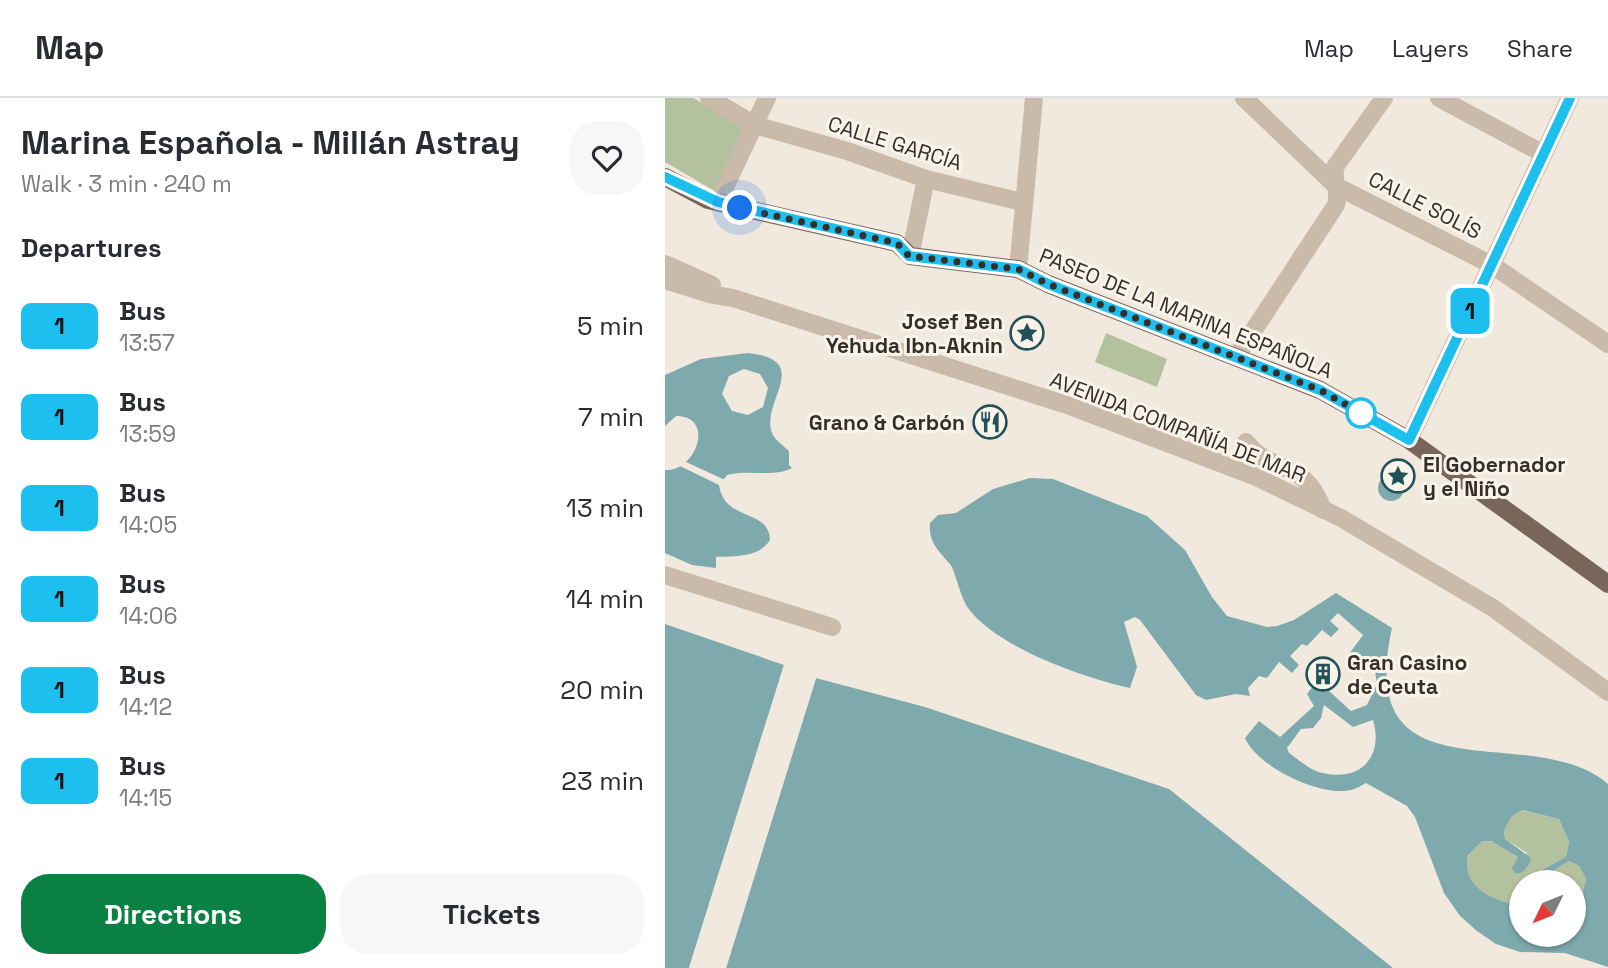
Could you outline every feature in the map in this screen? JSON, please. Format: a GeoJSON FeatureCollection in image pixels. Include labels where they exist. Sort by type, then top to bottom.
{"type":"FeatureCollection","features":[{"type":"Feature","properties":{"kind":"main road","name":"PASEO DE LA MARINA ESPAÑOLA"},"geometry":{"type":"LineString","coordinates":[[665,177],[718,202],[897,243],[909,256],[1018,269],[1048,284],[1320,390],[1409,440],[1608,584]]}},
{"type":"Feature","properties":{"kind":"street","name":"CALLE GARCÍA"},"geometry":{"type":"LineString","coordinates":[[709,98],[755,125],[847,151],[926,179],[1022,202]]}},
{"type":"Feature","properties":{"kind":"street"},"geometry":{"type":"LineString","coordinates":[[718,202],[767,98]]}},
{"type":"Feature","properties":{"kind":"street"},"geometry":{"type":"LineString","coordinates":[[1018,269],[1022,202],[1034,98]]}},
{"type":"Feature","properties":{"kind":"street","name":"CALLE SOLÍS"},"geometry":{"type":"LineString","coordinates":[[1244,98],[1336,186],[1492,265],[1608,344]]}},
{"type":"Feature","properties":{"kind":"street"},"geometry":{"type":"LineString","coordinates":[[1236,357],[1336,205],[1339,197],[1335,167],[1384,98]]}},
{"type":"Feature","properties":{"kind":"street"},"geometry":{"type":"LineString","coordinates":[[1439,98],[1542,153]]}},
{"type":"Feature","properties":{"kind":"street"},"geometry":{"type":"LineString","coordinates":[[1409,440],[1570,98]]}},
{"type":"Feature","properties":{"kind":"street"},"geometry":{"type":"LineString","coordinates":[[909,256],[926,179]]}},
{"type":"Feature","properties":{"kind":"street","name":"AVENIDA COMPAÑÍA DE MAR"},"geometry":{"type":"LineString","coordinates":[[665,264],[733,298]]}},
{"type":"Feature","properties":{"kind":"street","name":"AVENIDA COMPAÑÍA DE MAR"},"geometry":{"type":"LineString","coordinates":[[665,280],[709,294],[733,298],[1070,406],[1254,476],[1323,510],[1493,608],[1608,692]]}},
{"type":"Feature","properties":{"kind":"street"},"geometry":{"type":"LineString","coordinates":[[1246,442],[1256,453],[1309,482],[1323,510]]}},
{"type":"Feature","properties":{"kind":"street"},"geometry":{"type":"LineString","coordinates":[[665,575],[832,627]]}},
{"type":"Feature","properties":{"kind":"green space"},"geometry":{"type":"Polygon","coordinates":[[[665,98],[693,98],[749,129],[718,193],[665,162],[665,98]]]}},
{"type":"Feature","properties":{"kind":"green space"},"geometry":{"type":"Polygon","coordinates":[[[1106,333],[1167,359],[1157,387],[1095,362],[1106,333]]]}},
{"type":"Feature","properties":{"kind":"green space"},"geometry":{"type":"Polygon","coordinates":[[[1521,810],[1559,819],[1569,842],[1566,857],[1549,870],[1514,870],[1527,853],[1505,839],[1504,830],[1512,816],[1521,810]]]}},
{"type":"Feature","properties":{"kind":"green space"},"geometry":{"type":"Polygon","coordinates":[[[1482,841],[1489,841],[1518,857],[1513,870],[1509,870],[1509,903],[1488,896],[1472,883],[1469,877],[1467,862],[1471,849],[1482,841]]]}},
{"type":"Feature","properties":{"kind":"green space"},"geometry":{"type":"Polygon","coordinates":[[[1569,861],[1581,870],[1556,870],[1569,861]]]}},
{"type":"Feature","properties":{"kind":"water"},"geometry":{"type":"Polygon","coordinates":[[[747,353],[768,357],[778,364],[782,374],[770,423],[773,435],[789,451],[789,465],[792,468],[777,472],[727,475],[719,485],[729,505],[762,523],[768,530],[770,540],[753,553],[716,557],[716,568],[692,565],[665,553],[665,470],[676,468],[693,454],[698,434],[696,425],[688,418],[676,416],[665,426],[665,375],[701,359],[747,353]],[[744,369],[729,376],[722,394],[732,411],[748,415],[763,407],[768,388],[760,374],[744,369]]]}},
{"type":"Feature","properties":{"kind":"water"},"geometry":{"type":"Polygon","coordinates":[[[1391,475],[1400,479],[1404,488],[1400,497],[1391,501],[1382,497],[1378,488],[1382,479],[1391,475]]]}},
{"type":"Feature","properties":{"kind":"water"},"geometry":{"type":"Polygon","coordinates":[[[1030,478],[1053,479],[1147,516],[1185,550],[1212,597],[1227,616],[1267,627],[1277,626],[1294,620],[1336,593],[1392,628],[1387,683],[1399,718],[1423,738],[1457,748],[1537,757],[1575,766],[1608,784],[1608,967],[1565,953],[1520,952],[1496,944],[1460,916],[1444,893],[1415,817],[1407,806],[1366,783],[1353,789],[1338,791],[1307,784],[1276,769],[1252,749],[1245,738],[1259,721],[1280,737],[1314,706],[1307,694],[1320,677],[1332,687],[1329,691],[1351,711],[1367,705],[1377,684],[1375,671],[1349,654],[1363,635],[1338,613],[1330,621],[1339,629],[1331,637],[1322,630],[1307,646],[1302,644],[1290,656],[1299,665],[1292,673],[1279,662],[1267,678],[1259,676],[1248,688],[1250,696],[1236,694],[1206,700],[1196,695],[1135,617],[1124,622],[1137,667],[1130,688],[1089,677],[1042,659],[999,636],[981,622],[968,608],[952,567],[938,550],[930,530],[930,523],[938,515],[956,513],[993,489],[1030,478]],[[1324,705],[1321,718],[1313,728],[1301,729],[1287,748],[1289,753],[1319,772],[1348,774],[1366,764],[1375,745],[1373,720],[1353,727],[1324,705]]]}},
{"type":"Feature","properties":{"kind":"water"},"geometry":{"type":"Polygon","coordinates":[[[665,624],[784,665],[689,968],[665,968],[665,624]]]}},
{"type":"Feature","properties":{"kind":"water"},"geometry":{"type":"Polygon","coordinates":[[[816,678],[925,707],[1169,789],[1393,968],[726,968],[816,678]]]}},
{"type":"Feature","properties":{"kind":"pier"},"geometry":{"type":"Polygon","coordinates":[[[681,461],[725,480],[719,485],[680,466],[681,461]]]}},
{"type":"Feature","properties":{"kind":"pier"},"geometry":{"type":"Polygon","coordinates":[[[784,665],[788,666],[693,968],[689,968],[784,665]]]}},
{"type":"Feature","properties":{"kind":"pier"},"geometry":{"type":"Polygon","coordinates":[[[813,677],[816,678],[726,968],[722,968],[813,677]]]}},
{"type":"Feature","properties":{"kind":"bus line","name":"1"},"geometry":{"type":"LineString","coordinates":[[665,177],[708,200],[807,225],[897,243],[909,256],[1018,269],[1048,284],[1320,390],[1409,440],[1570,98]]}},
{"type":"Feature","properties":{"kind":"place","name":"Josef Ben Yehuda Ibn-Aknin"},"geometry":{"type":"Point","coordinates":[1027,333]}},
{"type":"Feature","properties":{"kind":"place","name":"Grano & Carbón"},"geometry":{"type":"Point","coordinates":[990,422]}},
{"type":"Feature","properties":{"kind":"place","name":"El Gobernador y el Niño"},"geometry":{"type":"Point","coordinates":[1398,476]}},
{"type":"Feature","properties":{"kind":"place","name":"Gran Casino de Ceuta"},"geometry":{"type":"Point","coordinates":[1323,674]}},
{"type":"Feature","properties":{"kind":"route"},"geometry":{"type":"LineString","coordinates":[[740,208],[897,243],[909,256],[1018,269],[1048,284],[1320,390],[1361,413]]}}]}
